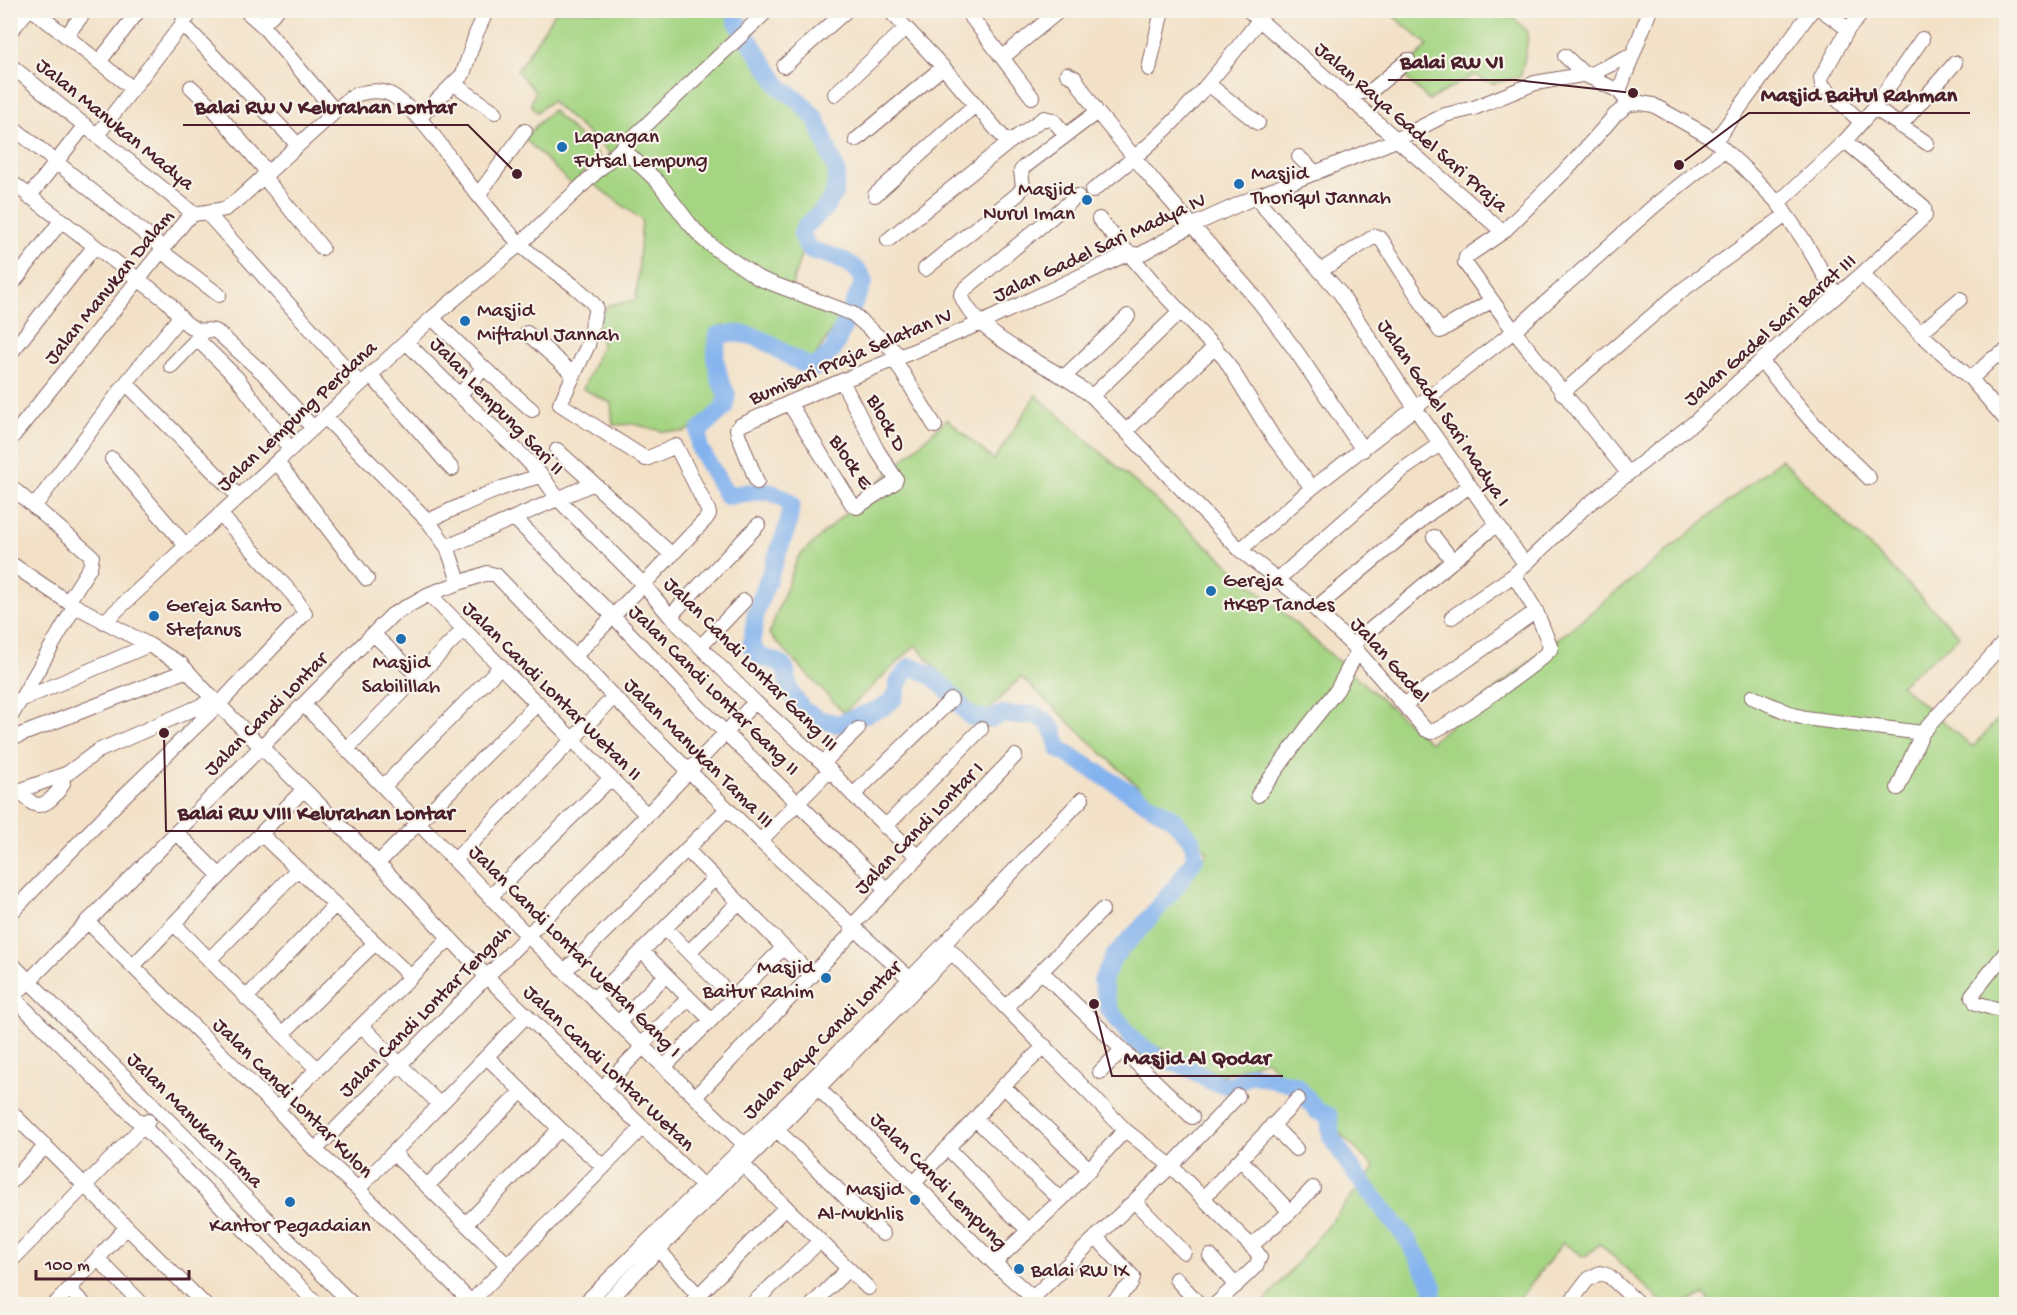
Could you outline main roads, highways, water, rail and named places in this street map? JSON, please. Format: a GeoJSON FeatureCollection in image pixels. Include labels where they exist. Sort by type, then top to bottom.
{"type":"FeatureCollection","features":[{"type":"Feature","properties":{"kind":"waterway"},"geometry":{"type":"LineString","coordinates":[[734,10],[737,22],[780,87],[799,101],[816,119],[837,172],[834,194],[825,208],[804,228],[802,234],[808,249],[848,263],[855,268],[864,281],[833,350],[815,368],[749,335],[718,335],[715,358],[720,380],[727,395],[724,408],[699,431],[699,447],[727,496],[761,491],[775,494],[791,504],[788,525],[756,612],[751,646],[760,657],[778,662],[785,668],[790,692],[803,710],[818,719],[838,724],[884,707],[895,697],[899,681],[910,667],[936,680],[971,717],[991,719],[1002,714],[1017,716],[1034,714],[1046,721],[1054,731],[1059,749],[1172,818],[1193,842],[1195,858],[1177,885],[1114,956],[1102,981],[1109,1009],[1136,1043],[1162,1060],[1185,1066],[1213,1082],[1231,1086],[1251,1074],[1296,1085],[1317,1111],[1329,1116],[1331,1136],[1353,1171],[1408,1240],[1434,1287],[1431,1304]]}},
{"type":"Feature","properties":{"kind":"place","name":"Balai RW VI"},"geometry":{"type":"Point","coordinates":[1633,93]}},
{"type":"Feature","properties":{"kind":"place","name":"Lapangan Futsal Lempung"},"geometry":{"type":"Point","coordinates":[562,147]}},
{"type":"Feature","properties":{"kind":"place","name":"Masjid Baitul Rahman"},"geometry":{"type":"Point","coordinates":[1679,165]}},
{"type":"Feature","properties":{"kind":"place","name":"Balai RW V Kelurahan Lontar"},"geometry":{"type":"Point","coordinates":[517,174]}},
{"type":"Feature","properties":{"kind":"place","name":"Masjid Thoriqul Jannah"},"geometry":{"type":"Point","coordinates":[1239,184]}},
{"type":"Feature","properties":{"kind":"place","name":"Masjid Nurul Iman"},"geometry":{"type":"Point","coordinates":[1087,200]}},
{"type":"Feature","properties":{"kind":"place","name":"Masjid Miftahul Jannah"},"geometry":{"type":"Point","coordinates":[465,321]}},
{"type":"Feature","properties":{"kind":"place","name":"Gereja HKBP Tandes"},"geometry":{"type":"Point","coordinates":[1211,591]}},
{"type":"Feature","properties":{"kind":"place","name":"Gereja Santo Stefanus"},"geometry":{"type":"Point","coordinates":[154,616]}},
{"type":"Feature","properties":{"kind":"place","name":"Masjid Sabilillah"},"geometry":{"type":"Point","coordinates":[401,639]}},
{"type":"Feature","properties":{"kind":"place","name":"Balai RW VIII Kelurahan Lontar"},"geometry":{"type":"Point","coordinates":[164,733]}},
{"type":"Feature","properties":{"kind":"place","name":"Masjid Baitur Rahim"},"geometry":{"type":"Point","coordinates":[826,978]}},
{"type":"Feature","properties":{"kind":"place","name":"Masjid Al Qodar"},"geometry":{"type":"Point","coordinates":[1094,1004]}},
{"type":"Feature","properties":{"kind":"place","name":"Masjid Al-Mukhlis"},"geometry":{"type":"Point","coordinates":[915,1200]}},
{"type":"Feature","properties":{"kind":"place","name":"Kantor Pegadaian"},"geometry":{"type":"Point","coordinates":[290,1202]}},
{"type":"Feature","properties":{"kind":"place","name":"Balai RW IX"},"geometry":{"type":"Point","coordinates":[1019,1269]}}]}
